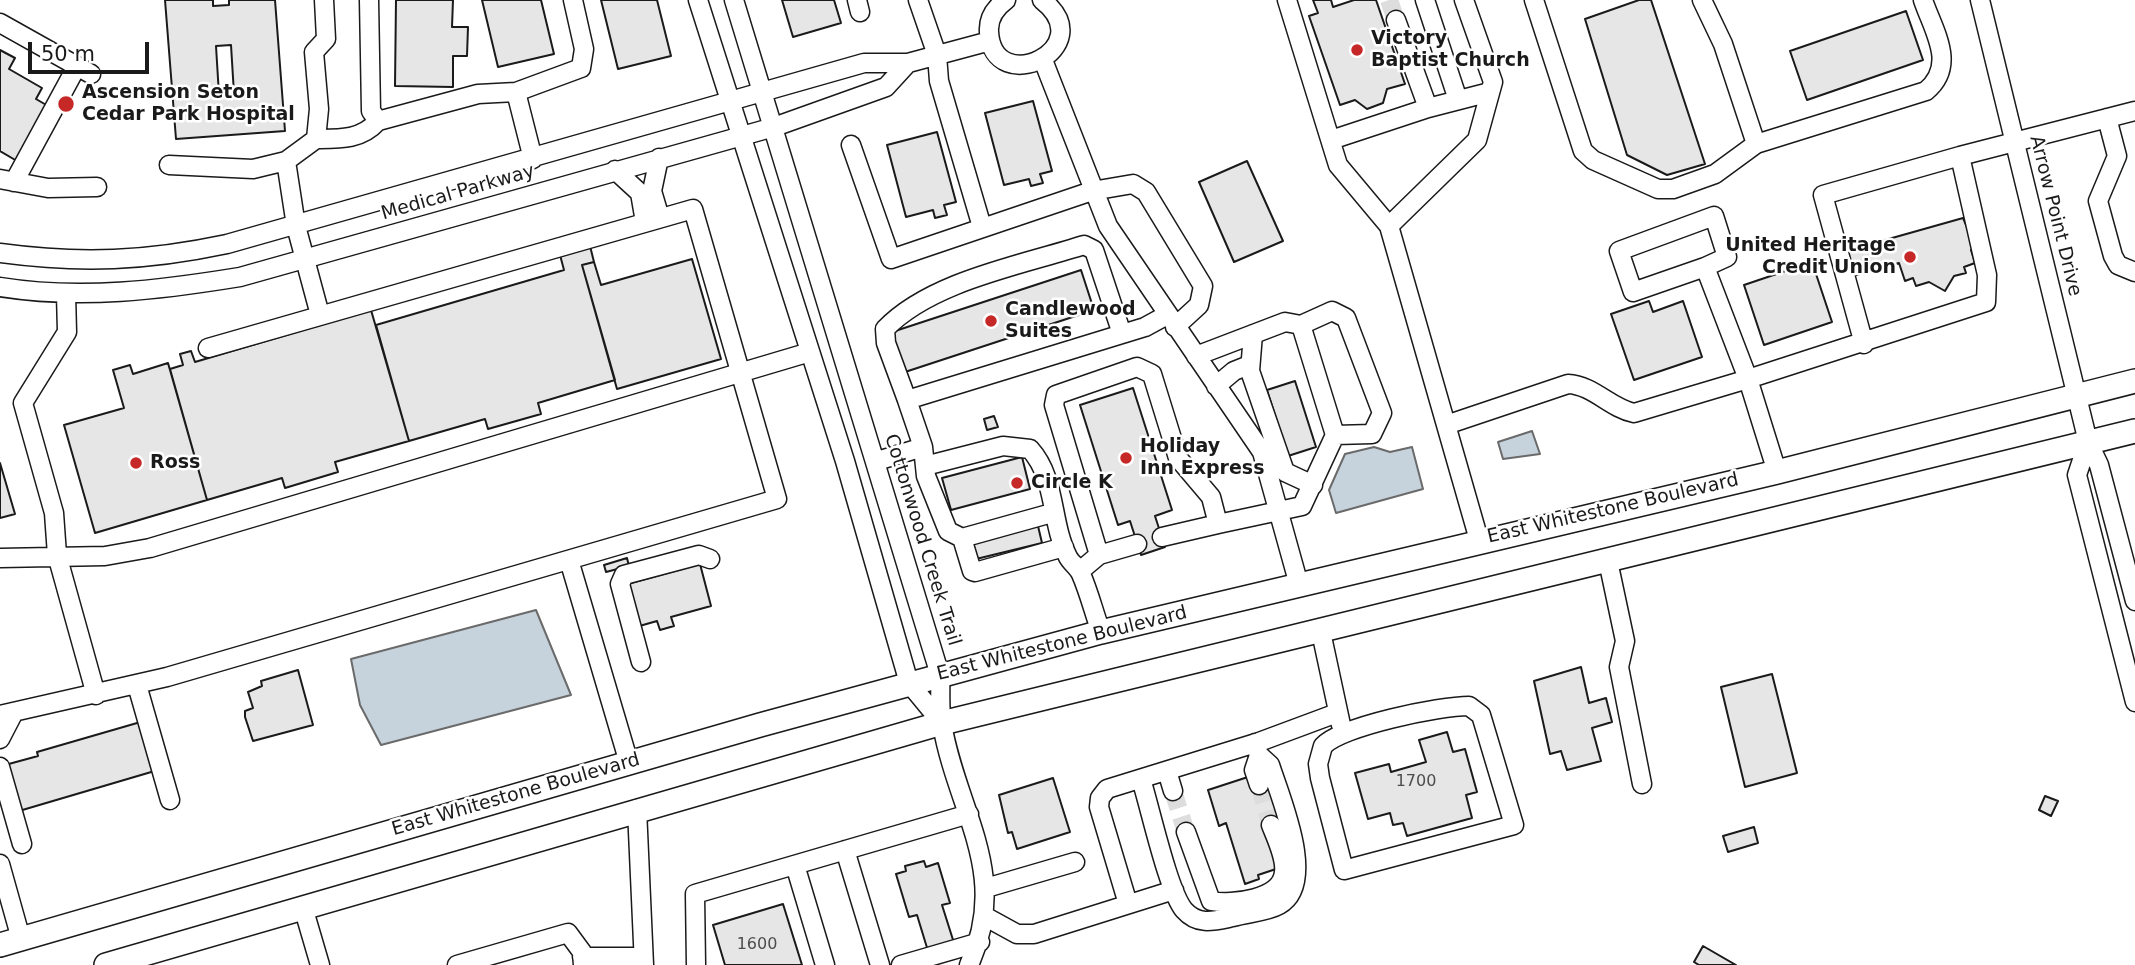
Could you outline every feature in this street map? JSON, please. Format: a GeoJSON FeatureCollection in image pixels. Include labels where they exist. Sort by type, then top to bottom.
{"type":"FeatureCollection","features":[{"type":"Feature","properties":{"kind":"main road","name":"East Whitestone Boulevard"},"geometry":{"type":"LineString","coordinates":[[10,942],[629,763],[1101,632],[1479,540],[1777,472],[2135,381]]}},
{"type":"Feature","properties":{"kind":"main road"},"geometry":{"type":"LineString","coordinates":[[106,965],[637,809],[942,723],[2135,431]]}},
{"type":"Feature","properties":{"kind":"street"},"geometry":{"type":"LineString","coordinates":[[316,139],[319,109],[314,52],[326,39],[324,0]]}},
{"type":"Feature","properties":{"kind":"street"},"geometry":{"type":"LineString","coordinates":[[369,0],[371,111],[378,121]]}},
{"type":"Feature","properties":{"kind":"street"},"geometry":{"type":"LineString","coordinates":[[169,165],[253,169],[286,161],[316,139],[354,137],[368,132],[378,121],[478,94],[516,92],[581,68],[584,49],[573,0]]}},
{"type":"Feature","properties":{"kind":"street"},"geometry":{"type":"LineString","coordinates":[[698,0],[810,352],[909,684],[942,723],[969,814],[986,888],[986,917],[980,942],[969,965]]}},
{"type":"Feature","properties":{"kind":"street","name":"Cottonwood Creek Trail"},"geometry":{"type":"LineString","coordinates":[[734,0],[877,461],[940,675],[942,723]]}},
{"type":"Feature","properties":{"kind":"street"},"geometry":{"type":"LineString","coordinates":[[918,0],[937,55],[939,81],[982,228]]}},
{"type":"Feature","properties":{"kind":"street"},"geometry":{"type":"LineString","coordinates":[[1006,0],[995,9],[990,19],[990,41],[995,50],[1011,63],[1022,65],[1043,60],[1056,45],[1059,25],[1051,7],[1042,0]]}},
{"type":"Feature","properties":{"kind":"street"},"geometry":{"type":"LineString","coordinates":[[1287,0],[1338,165],[1389,226],[1479,540]]}},
{"type":"Feature","properties":{"kind":"street"},"geometry":{"type":"LineString","coordinates":[[1425,0],[1458,100]]}},
{"type":"Feature","properties":{"kind":"street"},"geometry":{"type":"LineString","coordinates":[[1389,226],[1477,141],[1493,82],[1464,0]]}},
{"type":"Feature","properties":{"kind":"street"},"geometry":{"type":"LineString","coordinates":[[1534,0],[1583,151],[1592,160],[1658,188],[1673,189],[1715,174],[1756,144],[1926,91],[1941,75],[1942,55],[1923,0]]}},
{"type":"Feature","properties":{"kind":"street"},"geometry":{"type":"LineString","coordinates":[[1702,0],[1723,44],[1756,144]]}},
{"type":"Feature","properties":{"kind":"street","name":"Arrow Point Drive"},"geometry":{"type":"LineString","coordinates":[[1980,0],[2088,442],[2099,465],[2135,601]]}},
{"type":"Feature","properties":{"kind":"street"},"geometry":{"type":"LineString","coordinates":[[1396,20],[1429,108]]}},
{"type":"Feature","properties":{"kind":"street"},"geometry":{"type":"LineString","coordinates":[[0,23],[84,70],[7,181],[48,188],[97,187]]}},
{"type":"Feature","properties":{"kind":"street","name":"Medical Parkway"},"geometry":{"type":"LineString","coordinates":[[0,253],[49,259],[141,260],[216,247],[864,63],[908,63],[990,41]]}},
{"type":"Feature","properties":{"kind":"street"},"geometry":{"type":"LineString","coordinates":[[1043,60],[1092,191],[1108,226],[1262,452],[1299,585]]}},
{"type":"Feature","properties":{"kind":"street","name":"Medical Parkway"},"geometry":{"type":"LineString","coordinates":[[0,287],[66,295],[161,290],[240,277],[774,127],[886,86],[908,63]]}},
{"type":"Feature","properties":{"kind":"street"},"geometry":{"type":"LineString","coordinates":[[516,92],[533,159]]}},
{"type":"Feature","properties":{"kind":"street"},"geometry":{"type":"LineString","coordinates":[[1331,140],[1429,108],[1490,92]]}},
{"type":"Feature","properties":{"kind":"street"},"geometry":{"type":"LineString","coordinates":[[1864,344],[1824,195],[2015,141],[2135,111]]}},
{"type":"Feature","properties":{"kind":"street"},"geometry":{"type":"LineString","coordinates":[[2107,118],[2117,156],[2098,201],[2113,256],[2119,265],[2135,272]]}},
{"type":"Feature","properties":{"kind":"street"},"geometry":{"type":"LineString","coordinates":[[851,145],[891,259],[1092,191],[1133,184],[1146,192],[1203,285],[1199,304],[1171,321],[907,400]]}},
{"type":"Feature","properties":{"kind":"street"},"geometry":{"type":"LineString","coordinates":[[1446,425],[1568,384],[1579,384],[1621,410],[1634,413],[1864,344],[1986,302],[1987,275],[1960,156]]}},
{"type":"Feature","properties":{"kind":"street"},"geometry":{"type":"LineString","coordinates":[[652,220],[652,191],[659,158]]}},
{"type":"Feature","properties":{"kind":"street"},"geometry":{"type":"LineString","coordinates":[[286,161],[296,226],[320,315]]}},
{"type":"Feature","properties":{"kind":"street"},"geometry":{"type":"LineString","coordinates":[[615,170],[640,193],[652,220]]}},
{"type":"Feature","properties":{"kind":"street"},"geometry":{"type":"LineString","coordinates":[[0,739],[7,714],[137,685],[777,499],[693,209],[208,348]]}},
{"type":"Feature","properties":{"kind":"street"},"geometry":{"type":"LineString","coordinates":[[1714,216],[1727,257],[1705,267],[1633,292],[1619,251],[1714,216]]}},
{"type":"Feature","properties":{"kind":"street"},"geometry":{"type":"LineString","coordinates":[[1052,513],[962,538],[948,531],[926,477],[923,447],[886,343],[885,329],[893,321],[947,289],[1084,245],[1094,250],[1122,334]]}},
{"type":"Feature","properties":{"kind":"street"},"geometry":{"type":"LineString","coordinates":[[1705,267],[1748,379],[1777,472]]}},
{"type":"Feature","properties":{"kind":"street"},"geometry":{"type":"LineString","coordinates":[[66,295],[67,332],[23,403],[54,513],[57,555],[96,695]]}},
{"type":"Feature","properties":{"kind":"street"},"geometry":{"type":"LineString","coordinates":[[1196,356],[1285,322],[1301,325],[1332,311],[1346,318],[1382,413],[1372,434],[1335,435]]}},
{"type":"Feature","properties":{"kind":"street"},"geometry":{"type":"LineString","coordinates":[[1162,537],[1302,506],[1335,435],[1301,325]]}},
{"type":"Feature","properties":{"kind":"street"},"geometry":{"type":"LineString","coordinates":[[1253,334],[1249,365],[1285,472],[1313,485]]}},
{"type":"Feature","properties":{"kind":"street"},"geometry":{"type":"LineString","coordinates":[[0,558],[105,556],[150,548],[810,352]]}},
{"type":"Feature","properties":{"kind":"street"},"geometry":{"type":"LineString","coordinates":[[1216,386],[1234,372],[1249,365]]}},
{"type":"Feature","properties":{"kind":"street"},"geometry":{"type":"LineString","coordinates":[[1099,555],[1053,398],[1137,367],[1152,374],[1178,458],[1211,497],[1218,524]]}},
{"type":"Feature","properties":{"kind":"street"},"geometry":{"type":"LineString","coordinates":[[2088,442],[2077,475],[2135,702]]}},
{"type":"Feature","properties":{"kind":"street"},"geometry":{"type":"LineString","coordinates":[[925,466],[1003,446],[1030,449],[1041,462],[1052,494],[1052,513],[1068,559],[1080,571],[1101,632]]}},
{"type":"Feature","properties":{"kind":"street"},"geometry":{"type":"LineString","coordinates":[[877,461],[923,447]]}},
{"type":"Feature","properties":{"kind":"street"},"geometry":{"type":"LineString","coordinates":[[962,538],[972,571],[975,572],[1064,547]]}},
{"type":"Feature","properties":{"kind":"street"},"geometry":{"type":"LineString","coordinates":[[1080,571],[1099,555],[1138,544]]}},
{"type":"Feature","properties":{"kind":"street"},"geometry":{"type":"LineString","coordinates":[[641,662],[620,584],[624,575],[699,555],[710,559]]}},
{"type":"Feature","properties":{"kind":"street"},"geometry":{"type":"LineString","coordinates":[[569,560],[629,763]]}},
{"type":"Feature","properties":{"kind":"street"},"geometry":{"type":"LineString","coordinates":[[1608,561],[1625,641],[1619,667],[1642,784]]}},
{"type":"Feature","properties":{"kind":"street"},"geometry":{"type":"LineString","coordinates":[[1321,632],[1343,732]]}},
{"type":"Feature","properties":{"kind":"street"},"geometry":{"type":"LineString","coordinates":[[137,685],[170,800]]}},
{"type":"Feature","properties":{"kind":"street"},"geometry":{"type":"LineString","coordinates":[[1447,708],[1476,709],[1481,715],[1514,825],[1344,870],[1318,764],[1323,746],[1343,732],[1447,708]]}},
{"type":"Feature","properties":{"kind":"street"},"geometry":{"type":"LineString","coordinates":[[1128,904],[1099,807],[1100,798],[1107,789],[1257,749],[1337,713]]}},
{"type":"Feature","properties":{"kind":"street"},"geometry":{"type":"LineString","coordinates":[[1257,749],[1254,770],[1259,785]]}},
{"type":"Feature","properties":{"kind":"street"},"geometry":{"type":"LineString","coordinates":[[1141,779],[1174,890],[1182,908],[1194,920],[1211,922],[1280,905],[1295,886],[1298,858],[1270,765],[1257,749]]}},
{"type":"Feature","properties":{"kind":"street"},"geometry":{"type":"LineString","coordinates":[[0,767],[22,844]]}},
{"type":"Feature","properties":{"kind":"street"},"geometry":{"type":"LineString","coordinates":[[1167,771],[1173,792]]}},
{"type":"Feature","properties":{"kind":"street"},"geometry":{"type":"LineString","coordinates":[[457,965],[568,933],[583,961],[643,961],[637,809]]}},
{"type":"Feature","properties":{"kind":"street"},"geometry":{"type":"LineString","coordinates":[[696,965],[695,894],[969,814]]}},
{"type":"Feature","properties":{"kind":"street"},"geometry":{"type":"LineString","coordinates":[[1186,832],[1205,892],[1211,901],[1229,905],[1266,894],[1280,884],[1284,873],[1271,825]]}},
{"type":"Feature","properties":{"kind":"street"},"geometry":{"type":"LineString","coordinates":[[845,850],[880,965]]}},
{"type":"Feature","properties":{"kind":"street"},"geometry":{"type":"LineString","coordinates":[[986,888],[1075,862]]}},
{"type":"Feature","properties":{"kind":"street"},"geometry":{"type":"LineString","coordinates":[[0,864],[10,942]]}},
{"type":"Feature","properties":{"kind":"street"},"geometry":{"type":"LineString","coordinates":[[795,865],[825,965]]}},
{"type":"Feature","properties":{"kind":"street"},"geometry":{"type":"LineString","coordinates":[[986,917],[1017,934],[1034,934],[1174,890]]}},
{"type":"Feature","properties":{"kind":"street"},"geometry":{"type":"LineString","coordinates":[[303,907],[320,965]]}},
{"type":"Feature","properties":{"kind":"street"},"geometry":{"type":"LineString","coordinates":[[901,965],[980,942]]}},
{"type":"Feature","properties":{"kind":"shaded area"},"geometry":{"type":"Polygon","coordinates":[[[1532,431],[1540,454],[1503,459],[1498,442],[1532,431]]]}},
{"type":"Feature","properties":{"kind":"shaded area"},"geometry":{"type":"Polygon","coordinates":[[[1374,447],[1390,452],[1412,447],[1423,489],[1336,513],[1329,490],[1345,454],[1374,447]]]}},
{"type":"Feature","properties":{"kind":"shaded area"},"geometry":{"type":"Polygon","coordinates":[[[536,610],[571,695],[381,745],[360,705],[351,659],[536,610]]]}},
{"type":"Feature","properties":{"kind":"building"},"geometry":{"type":"Polygon","coordinates":[[[165,0],[213,0],[213,6],[229,5],[229,0],[275,0],[285,131],[176,139],[165,0]],[[231,45],[216,46],[219,95],[234,94],[231,45]]]}},
{"type":"Feature","properties":{"kind":"building"},"geometry":{"type":"Polygon","coordinates":[[[396,0],[453,0],[452,27],[468,27],[467,56],[453,56],[453,87],[395,86],[396,0]]]}},
{"type":"Feature","properties":{"kind":"building"},"geometry":{"type":"Polygon","coordinates":[[[482,0],[541,0],[554,54],[498,67],[482,0]]]}},
{"type":"Feature","properties":{"kind":"building"},"geometry":{"type":"Polygon","coordinates":[[[601,0],[657,0],[671,56],[618,69],[601,0]]]}},
{"type":"Feature","properties":{"kind":"building"},"geometry":{"type":"Polygon","coordinates":[[[782,0],[834,0],[841,23],[793,37],[782,0]]]}},
{"type":"Feature","properties":{"kind":"building","name":"Victory Baptist Church"},"geometry":{"type":"Polygon","coordinates":[[[1313,0],[1331,0],[1333,7],[1354,0],[1376,0],[1405,84],[1387,89],[1383,103],[1367,109],[1355,100],[1340,105],[1309,16],[1318,13],[1313,0]]]}},
{"type":"Feature","properties":{"kind":"building"},"geometry":{"type":"Polygon","coordinates":[[[1639,0],[1651,0],[1705,164],[1667,175],[1627,155],[1585,19],[1639,0]]]}},
{"type":"Feature","properties":{"kind":"building"},"geometry":{"type":"Polygon","coordinates":[[[1906,11],[1923,60],[1807,100],[1790,51],[1906,11]]]}},
{"type":"Feature","properties":{"kind":"building"},"geometry":{"type":"Polygon","coordinates":[[[0,50],[15,58],[9,69],[42,88],[36,99],[48,106],[17,161],[0,151],[0,50]]]}},
{"type":"Feature","properties":{"kind":"building"},"geometry":{"type":"Polygon","coordinates":[[[1033,101],[1052,171],[1040,174],[1043,183],[1031,186],[1029,179],[1004,185],[985,113],[1033,101]]]}},
{"type":"Feature","properties":{"kind":"building"},"geometry":{"type":"Polygon","coordinates":[[[937,132],[956,202],[944,205],[947,215],[935,218],[933,210],[906,217],[887,145],[937,132]]]}},
{"type":"Feature","properties":{"kind":"building"},"geometry":{"type":"Polygon","coordinates":[[[1247,161],[1283,241],[1234,262],[1199,182],[1247,161]]]}},
{"type":"Feature","properties":{"kind":"building","name":"United Heritage Credit Union"},"geometry":{"type":"Polygon","coordinates":[[[1963,218],[1976,248],[1971,250],[1975,263],[1964,267],[1966,273],[1954,276],[1945,291],[1929,282],[1916,286],[1913,278],[1905,281],[1899,263],[1853,276],[1846,251],[1963,218]]]}},
{"type":"Feature","properties":{"kind":"building"},"geometry":{"type":"Polygon","coordinates":[[[590,246],[594,262],[582,265],[615,380],[538,403],[541,414],[488,429],[485,419],[409,441],[376,325],[564,270],[560,255],[590,246]]]}},
{"type":"Feature","properties":{"kind":"building"},"geometry":{"type":"Polygon","coordinates":[[[692,259],[721,359],[617,389],[582,265],[594,262],[601,285],[692,259]]]}},
{"type":"Feature","properties":{"kind":"building"},"geometry":{"type":"Polygon","coordinates":[[[1812,262],[1832,322],[1764,345],[1744,285],[1812,262]]]}},
{"type":"Feature","properties":{"kind":"building","name":"Candlewood Suites"},"geometry":{"type":"Polygon","coordinates":[[[1081,270],[1094,310],[902,373],[889,333],[1081,270]]]}},
{"type":"Feature","properties":{"kind":"building"},"geometry":{"type":"Polygon","coordinates":[[[1649,301],[1653,312],[1683,301],[1702,357],[1634,380],[1611,314],[1649,301]]]}},
{"type":"Feature","properties":{"kind":"building"},"geometry":{"type":"Polygon","coordinates":[[[371,310],[409,441],[335,462],[338,472],[285,488],[282,478],[207,500],[170,369],[183,365],[180,354],[191,351],[195,362],[371,310]]]}},
{"type":"Feature","properties":{"kind":"building","name":"Ross"},"geometry":{"type":"Polygon","coordinates":[[[168,363],[207,500],[95,533],[64,425],[124,408],[113,370],[130,365],[133,374],[168,363]]]}},
{"type":"Feature","properties":{"kind":"building"},"geometry":{"type":"Polygon","coordinates":[[[1295,381],[1316,447],[1288,456],[1267,390],[1295,381]]]}},
{"type":"Feature","properties":{"kind":"building","name":"Holiday Inn Express"},"geometry":{"type":"Polygon","coordinates":[[[1133,388],[1172,510],[1155,516],[1165,547],[1141,555],[1130,521],[1118,525],[1080,405],[1133,388]]]}},
{"type":"Feature","properties":{"kind":"building"},"geometry":{"type":"Polygon","coordinates":[[[994,416],[998,427],[987,430],[984,419],[994,416]]]}},
{"type":"Feature","properties":{"kind":"building"},"geometry":{"type":"Polygon","coordinates":[[[1022,457],[1030,489],[951,510],[942,478],[1022,457]]]}},
{"type":"Feature","properties":{"kind":"building"},"geometry":{"type":"Polygon","coordinates":[[[0,463],[15,514],[0,518],[0,463]]]}},
{"type":"Feature","properties":{"kind":"building"},"geometry":{"type":"Polygon","coordinates":[[[1038,526],[1042,543],[972,560],[968,543],[1038,526]]]}},
{"type":"Feature","properties":{"kind":"building"},"geometry":{"type":"Polygon","coordinates":[[[627,558],[629,566],[606,572],[604,565],[627,558]]]}},
{"type":"Feature","properties":{"kind":"building"},"geometry":{"type":"Polygon","coordinates":[[[700,564],[711,606],[671,617],[674,626],[660,630],[657,621],[636,627],[624,585],[700,564]]]}},
{"type":"Feature","properties":{"kind":"building"},"geometry":{"type":"Polygon","coordinates":[[[1581,667],[1589,703],[1606,698],[1612,722],[1592,728],[1601,761],[1567,770],[1561,751],[1550,754],[1534,681],[1581,667]]]}},
{"type":"Feature","properties":{"kind":"building"},"geometry":{"type":"Polygon","coordinates":[[[298,670],[313,725],[253,741],[245,717],[245,711],[253,708],[248,692],[262,686],[261,681],[298,670]]]}},
{"type":"Feature","properties":{"kind":"building"},"geometry":{"type":"Polygon","coordinates":[[[1772,674],[1797,773],[1745,787],[1721,687],[1772,674]]]}},
{"type":"Feature","properties":{"kind":"building"},"geometry":{"type":"Polygon","coordinates":[[[144,721],[158,770],[19,811],[5,765],[38,756],[37,752],[144,721]]]}},
{"type":"Feature","properties":{"kind":"building"},"geometry":{"type":"Polygon","coordinates":[[[1447,732],[1453,752],[1465,749],[1477,792],[1466,795],[1472,818],[1407,836],[1403,823],[1393,825],[1390,813],[1368,819],[1355,773],[1389,764],[1391,772],[1426,762],[1419,740],[1447,732]]]}},
{"type":"Feature","properties":{"kind":"building"},"geometry":{"type":"Polygon","coordinates":[[[1251,776],[1273,781],[1285,821],[1269,825],[1282,867],[1258,875],[1259,879],[1245,884],[1226,823],[1219,826],[1208,790],[1251,776]]]}},
{"type":"Feature","properties":{"kind":"building"},"geometry":{"type":"Polygon","coordinates":[[[1053,778],[1070,832],[1017,849],[1012,832],[1008,833],[999,795],[1053,778]]]}},
{"type":"Feature","properties":{"kind":"building"},"geometry":{"type":"Polygon","coordinates":[[[2045,796],[2058,801],[2051,816],[2039,810],[2045,796]]]}},
{"type":"Feature","properties":{"kind":"building"},"geometry":{"type":"Polygon","coordinates":[[[1754,827],[1758,843],[1728,852],[1723,836],[1754,827]]]}},
{"type":"Feature","properties":{"kind":"building"},"geometry":{"type":"Polygon","coordinates":[[[924,861],[926,867],[938,863],[950,903],[942,905],[954,943],[928,951],[917,915],[909,917],[896,874],[906,871],[905,866],[924,861]]]}},
{"type":"Feature","properties":{"kind":"building"},"geometry":{"type":"Polygon","coordinates":[[[783,904],[802,965],[725,965],[713,925],[783,904]]]}},
{"type":"Feature","properties":{"kind":"building"},"geometry":{"type":"Polygon","coordinates":[[[1703,946],[1736,965],[1699,965],[1694,962],[1703,946]]]}},
{"type":"Feature","properties":{"kind":"tunnel"},"geometry":{"type":"LineString","coordinates":[[1389,0],[1396,20]]}},
{"type":"Feature","properties":{"kind":"tunnel"},"geometry":{"type":"LineString","coordinates":[[1259,785],[1271,825]]}},
{"type":"Feature","properties":{"kind":"tunnel"},"geometry":{"type":"LineString","coordinates":[[1173,791],[1186,832]]}},
{"type":"Feature","properties":{"kind":"place","name":"Victory Baptist Church"},"geometry":{"type":"Point","coordinates":[1357,50]}},
{"type":"Feature","properties":{"kind":"place","name":"Ascension Seton Cedar Park Hospital"},"geometry":{"type":"Point","coordinates":[66,104]}},
{"type":"Feature","properties":{"kind":"place","name":"United Heritage Credit Union"},"geometry":{"type":"Point","coordinates":[1910,257]}},
{"type":"Feature","properties":{"kind":"place","name":"Candlewood Suites"},"geometry":{"type":"Point","coordinates":[991,321]}},
{"type":"Feature","properties":{"kind":"place","name":"Holiday Inn Express"},"geometry":{"type":"Point","coordinates":[1126,458]}},
{"type":"Feature","properties":{"kind":"place","name":"Ross"},"geometry":{"type":"Point","coordinates":[136,463]}},
{"type":"Feature","properties":{"kind":"place","name":"Circle K"},"geometry":{"type":"Point","coordinates":[1017,483]}}]}
